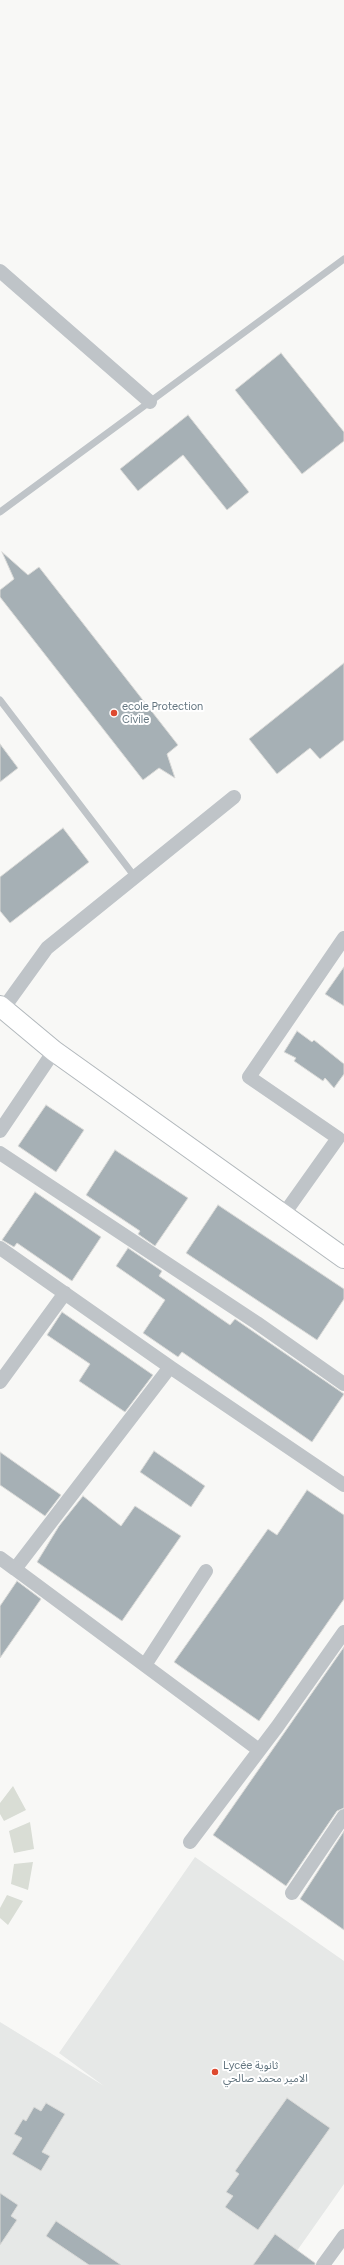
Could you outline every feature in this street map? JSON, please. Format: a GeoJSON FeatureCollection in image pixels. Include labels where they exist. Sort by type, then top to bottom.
{"type":"FeatureCollection","features":[{"type":"Feature","properties":{"kind":"main road"},"geometry":{"type":"LineString","coordinates":[[2,1007],[54,1051],[344,1258]]}},
{"type":"Feature","properties":{"kind":"street"},"geometry":{"type":"LineString","coordinates":[[0,271],[150,402]]}},
{"type":"Feature","properties":{"kind":"street"},"geometry":{"type":"LineString","coordinates":[[2,1007],[47,948],[234,797]]}},
{"type":"Feature","properties":{"kind":"street"},"geometry":{"type":"LineString","coordinates":[[284,1214],[338,1138],[249,1077],[344,938]]}},
{"type":"Feature","properties":{"kind":"street"},"geometry":{"type":"LineString","coordinates":[[0,1131],[54,1051]]}},
{"type":"Feature","properties":{"kind":"street"},"geometry":{"type":"LineString","coordinates":[[0,1153],[257,1323],[344,1384]]}},
{"type":"Feature","properties":{"kind":"street"},"geometry":{"type":"LineString","coordinates":[[0,1248],[170,1367],[344,1484]]}},
{"type":"Feature","properties":{"kind":"street"},"geometry":{"type":"LineString","coordinates":[[0,1382],[65,1293]]}},
{"type":"Feature","properties":{"kind":"street"},"geometry":{"type":"LineString","coordinates":[[15,1570],[170,1367]]}},
{"type":"Feature","properties":{"kind":"street"},"geometry":{"type":"LineString","coordinates":[[0,1558],[259,1750]]}},
{"type":"Feature","properties":{"kind":"street"},"geometry":{"type":"LineString","coordinates":[[145,1665],[206,1571]]}},
{"type":"Feature","properties":{"kind":"street"},"geometry":{"type":"LineString","coordinates":[[190,1842],[259,1750],[344,1632]]}},
{"type":"Feature","properties":{"kind":"street"},"geometry":{"type":"LineString","coordinates":[[292,1893],[344,1816]]}},
{"type":"Feature","properties":{"kind":"street"},"geometry":{"type":"LineString","coordinates":[[323,2265],[344,2236]]}},
{"type":"Feature","properties":{"kind":"lane"},"geometry":{"type":"LineString","coordinates":[[0,512],[344,259]]}},
{"type":"Feature","properties":{"kind":"lane"},"geometry":{"type":"LineString","coordinates":[[0,700],[135,877]]}},
{"type":"Feature","properties":{"kind":"shaded area"},"geometry":{"type":"Polygon","coordinates":[[[13,1786],[26,1810],[4,1821],[0,1814],[0,1803],[13,1786]]]}},
{"type":"Feature","properties":{"kind":"shaded area"},"geometry":{"type":"Polygon","coordinates":[[[30,1822],[34,1849],[14,1853],[9,1831],[30,1822]]]}},
{"type":"Feature","properties":{"kind":"shaded area","name":"Lycée ثانوية الامير محمد صالحي"},"geometry":{"type":"Polygon","coordinates":[[[195,1857],[344,1961],[344,2184],[287,2265],[0,2265],[0,2022],[104,2086],[59,2053],[195,1857]]]}},
{"type":"Feature","properties":{"kind":"shaded area"},"geometry":{"type":"Polygon","coordinates":[[[33,1862],[28,1890],[11,1884],[14,1864],[33,1862]]]}},
{"type":"Feature","properties":{"kind":"shaded area"},"geometry":{"type":"Polygon","coordinates":[[[7,1895],[23,1901],[8,1925],[0,1918],[0,1908],[7,1895]]]}},
{"type":"Feature","properties":{"kind":"building"},"geometry":{"type":"Polygon","coordinates":[[[281,353],[344,432],[344,441],[302,474],[235,390],[281,353]]]}},
{"type":"Feature","properties":{"kind":"building"},"geometry":{"type":"Polygon","coordinates":[[[188,415],[249,492],[227,510],[183,455],[138,491],[120,469],[188,415]]]}},
{"type":"Feature","properties":{"kind":"building"},"geometry":{"type":"Polygon","coordinates":[[[2,552],[28,575],[39,567],[178,745],[167,754],[175,778],[159,768],[143,780],[0,597],[0,590],[14,579],[2,552]]]}},
{"type":"Feature","properties":{"kind":"building"},"geometry":{"type":"Polygon","coordinates":[[[344,663],[344,740],[320,759],[310,748],[277,774],[249,739],[344,663]]]}},
{"type":"Feature","properties":{"kind":"building"},"geometry":{"type":"Polygon","coordinates":[[[0,744],[18,768],[0,782],[0,744]]]}},
{"type":"Feature","properties":{"kind":"building"},"geometry":{"type":"Polygon","coordinates":[[[63,828],[89,862],[10,923],[0,911],[0,877],[63,828]]]}},
{"type":"Feature","properties":{"kind":"building"},"geometry":{"type":"Polygon","coordinates":[[[344,967],[344,1006],[325,994],[344,967]]]}},
{"type":"Feature","properties":{"kind":"building"},"geometry":{"type":"Polygon","coordinates":[[[297,1031],[312,1042],[314,1040],[344,1064],[344,1074],[334,1088],[325,1078],[323,1081],[294,1061],[296,1058],[284,1052],[297,1031]]]}},
{"type":"Feature","properties":{"kind":"building"},"geometry":{"type":"Polygon","coordinates":[[[46,1105],[84,1130],[56,1172],[18,1146],[46,1105]]]}},
{"type":"Feature","properties":{"kind":"building"},"geometry":{"type":"Polygon","coordinates":[[[115,1150],[188,1198],[155,1246],[138,1234],[140,1231],[86,1195],[115,1150]]]}},
{"type":"Feature","properties":{"kind":"building"},"geometry":{"type":"Polygon","coordinates":[[[35,1192],[101,1237],[72,1281],[17,1243],[14,1247],[2,1240],[35,1192]]]}},
{"type":"Feature","properties":{"kind":"building"},"geometry":{"type":"Polygon","coordinates":[[[218,1205],[344,1289],[344,1299],[317,1340],[186,1253],[218,1205]]]}},
{"type":"Feature","properties":{"kind":"building"},"geometry":{"type":"Polygon","coordinates":[[[128,1248],[162,1271],[159,1276],[230,1325],[235,1319],[344,1394],[312,1442],[182,1352],[178,1357],[143,1333],[165,1300],[116,1266],[128,1248]]]}},
{"type":"Feature","properties":{"kind":"building"},"geometry":{"type":"Polygon","coordinates":[[[62,1312],[153,1375],[125,1412],[79,1381],[90,1364],[47,1335],[62,1312]]]}},
{"type":"Feature","properties":{"kind":"building"},"geometry":{"type":"Polygon","coordinates":[[[154,1451],[205,1486],[191,1507],[140,1472],[154,1451]]]}},
{"type":"Feature","properties":{"kind":"building"},"geometry":{"type":"Polygon","coordinates":[[[0,1452],[61,1495],[45,1516],[0,1485],[0,1452]]]}},
{"type":"Feature","properties":{"kind":"building"},"geometry":{"type":"Polygon","coordinates":[[[307,1490],[344,1515],[344,1599],[259,1721],[174,1662],[268,1529],[277,1535],[307,1490]]]}},
{"type":"Feature","properties":{"kind":"building"},"geometry":{"type":"Polygon","coordinates":[[[83,1496],[121,1526],[135,1506],[181,1536],[122,1621],[37,1562],[59,1526],[83,1496]]]}},
{"type":"Feature","properties":{"kind":"building"},"geometry":{"type":"Polygon","coordinates":[[[17,1581],[41,1599],[0,1658],[0,1606],[17,1581]]]}},
{"type":"Feature","properties":{"kind":"building"},"geometry":{"type":"Polygon","coordinates":[[[344,1647],[344,1808],[337,1811],[286,1886],[213,1835],[344,1647]]]}},
{"type":"Feature","properties":{"kind":"building"},"geometry":{"type":"Polygon","coordinates":[[[344,1831],[344,1930],[300,1899],[344,1831]]]}},
{"type":"Feature","properties":{"kind":"building"},"geometry":{"type":"Polygon","coordinates":[[[287,2098],[330,2128],[258,2230],[225,2207],[233,2196],[226,2192],[239,2174],[235,2171],[287,2098]]]}},
{"type":"Feature","properties":{"kind":"building"},"geometry":{"type":"Polygon","coordinates":[[[46,2103],[65,2114],[42,2152],[50,2156],[41,2171],[12,2154],[22,2138],[14,2134],[23,2119],[26,2121],[34,2107],[41,2111],[46,2103]]]}},
{"type":"Feature","properties":{"kind":"building"},"geometry":{"type":"Polygon","coordinates":[[[0,2193],[18,2205],[11,2216],[17,2220],[0,2245],[0,2193]]]}},
{"type":"Feature","properties":{"kind":"building"},"geometry":{"type":"Polygon","coordinates":[[[56,2221],[121,2265],[89,2265],[46,2236],[56,2221]]]}},
{"type":"Feature","properties":{"kind":"building"},"geometry":{"type":"Polygon","coordinates":[[[275,2234],[315,2263],[315,2265],[253,2265],[275,2234]]]}},
{"type":"Feature","properties":{"kind":"place","name":"ecole Protection Civile"},"geometry":{"type":"Point","coordinates":[114,713]}},
{"type":"Feature","properties":{"kind":"place","name":"Lycée ثانوية الامير محمد صالحي"},"geometry":{"type":"Point","coordinates":[215,2072]}}]}
